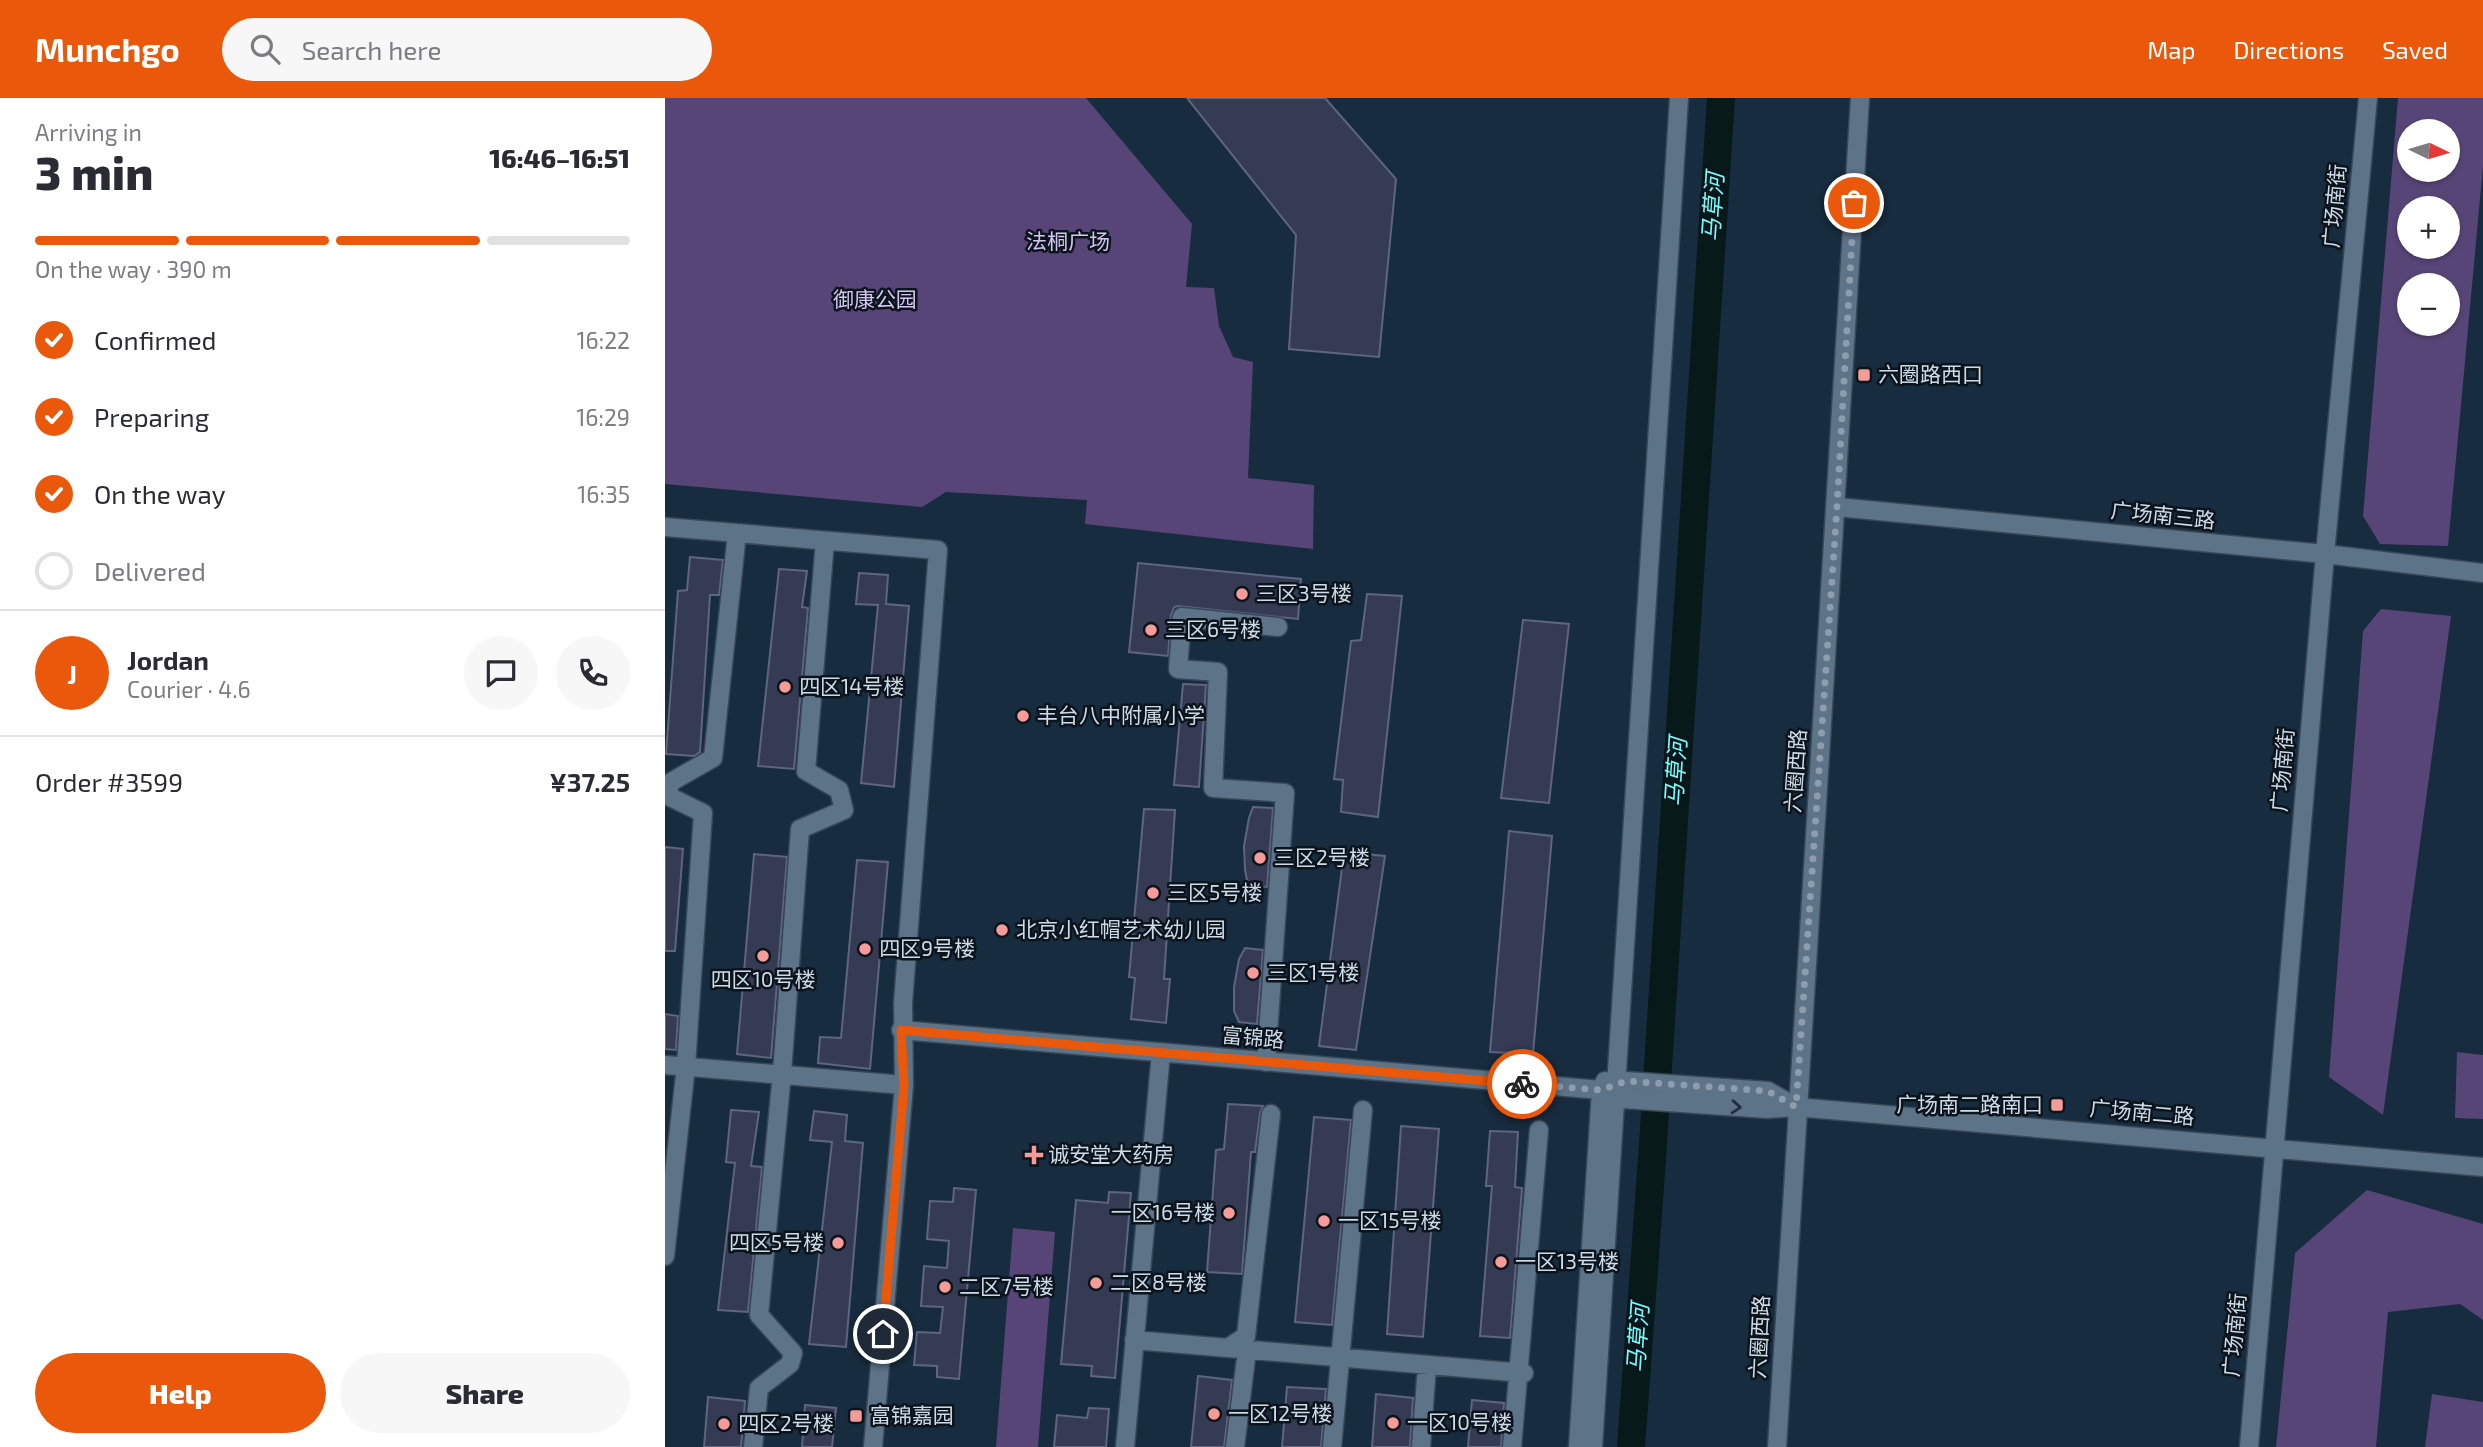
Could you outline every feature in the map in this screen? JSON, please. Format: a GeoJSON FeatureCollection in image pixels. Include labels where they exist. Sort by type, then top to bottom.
{"type":"FeatureCollection","features":[{"type":"Feature","properties":{"kind":"street"},"geometry":{"type":"LineString","coordinates":[[1593,1447],[1679,98]]}},
{"type":"Feature","properties":{"kind":"street","name":"六圈西路"},"geometry":{"type":"LineString","coordinates":[[1777,1447],[1796,1107],[1837,507],[1860,98]]}},
{"type":"Feature","properties":{"kind":"street","name":"广场南街"},"geometry":{"type":"LineString","coordinates":[[2249,1447],[2325,554],[2368,98]]}},
{"type":"Feature","properties":{"kind":"street","name":"广场南三路"},"geometry":{"type":"LineString","coordinates":[[1837,507],[2325,554],[2483,573]]}},
{"type":"Feature","properties":{"kind":"street"},"geometry":{"type":"LineString","coordinates":[[665,527],[938,550],[901,1030],[904,1085],[873,1447]]}},
{"type":"Feature","properties":{"kind":"street"},"geometry":{"type":"LineString","coordinates":[[665,1256],[686,1066],[703,813],[665,795],[671,782],[713,758],[737,533]]}},
{"type":"Feature","properties":{"kind":"street"},"geometry":{"type":"LineString","coordinates":[[753,1447],[759,1388],[790,1364],[793,1353],[759,1315],[782,1073],[800,829],[844,810],[839,790],[806,771],[825,541]]}},
{"type":"Feature","properties":{"kind":"street"},"geometry":{"type":"LineString","coordinates":[[1266,1062],[1285,793],[1213,788],[1218,672],[1178,669],[1182,617],[1278,627]]}},
{"type":"Feature","properties":{"kind":"street","name":"富锦路"},"geometry":{"type":"LineString","coordinates":[[901,1030],[1266,1062],[1677,1093],[1767,1109],[1796,1107]]}},
{"type":"Feature","properties":{"kind":"street"},"geometry":{"type":"LineString","coordinates":[[1125,1447],[1161,1053]]}},
{"type":"Feature","properties":{"kind":"street"},"geometry":{"type":"LineString","coordinates":[[665,1065],[904,1085]]}},
{"type":"Feature","properties":{"kind":"street"},"geometry":{"type":"LineString","coordinates":[[1578,1447],[1617,1090]]}},
{"type":"Feature","properties":{"kind":"street","name":"广场南二路"},"geometry":{"type":"LineString","coordinates":[[1796,1107],[2483,1167]]}},
{"type":"Feature","properties":{"kind":"street"},"geometry":{"type":"LineString","coordinates":[[1332,1447],[1363,1110]]}},
{"type":"Feature","properties":{"kind":"street"},"geometry":{"type":"LineString","coordinates":[[1228,1348],[1247,1336],[1271,1114]]}},
{"type":"Feature","properties":{"kind":"street"},"geometry":{"type":"LineString","coordinates":[[1512,1447],[1521,1373],[1539,1130]]}},
{"type":"Feature","properties":{"kind":"street"},"geometry":{"type":"LineString","coordinates":[[1134,1340],[1521,1373]]}},
{"type":"Feature","properties":{"kind":"street"},"geometry":{"type":"LineString","coordinates":[[1235,1447],[1247,1350]]}},
{"type":"Feature","properties":{"kind":"street"},"geometry":{"type":"LineString","coordinates":[[1421,1447],[1427,1365]]}},
{"type":"Feature","properties":{"kind":"green space","name":"御康公园"},"geometry":{"type":"Polygon","coordinates":[[[665,98],[1086,98],[1192,224],[1186,287],[1214,288],[1219,326],[1233,357],[1253,362],[1248,478],[1314,485],[1313,549],[1085,524],[1087,500],[946,492],[922,507],[665,484],[665,98]]]}},
{"type":"Feature","properties":{"kind":"green space"},"geometry":{"type":"Polygon","coordinates":[[[2398,98],[2483,98],[2483,166],[2448,546],[2380,544],[2363,516],[2398,98]]]}},
{"type":"Feature","properties":{"kind":"green space"},"geometry":{"type":"Polygon","coordinates":[[[2381,609],[2451,616],[2383,1115],[2329,1077],[2363,631],[2381,609]]]}},
{"type":"Feature","properties":{"kind":"green space"},"geometry":{"type":"Polygon","coordinates":[[[2457,1052],[2483,1055],[2483,1119],[2455,1118],[2457,1052]]]}},
{"type":"Feature","properties":{"kind":"green space"},"geometry":{"type":"Polygon","coordinates":[[[2367,1190],[2483,1224],[2483,1320],[2460,1304],[2388,1312],[2376,1447],[2276,1447],[2295,1253],[2367,1190]]]}},
{"type":"Feature","properties":{"kind":"green space"},"geometry":{"type":"Polygon","coordinates":[[[1013,1228],[1055,1232],[1038,1447],[996,1447],[1013,1228]]]}},
{"type":"Feature","properties":{"kind":"green space"},"geometry":{"type":"Polygon","coordinates":[[[2432,1394],[2483,1402],[2483,1447],[2425,1447],[2432,1394]]]}},
{"type":"Feature","properties":{"kind":"building"},"geometry":{"type":"Polygon","coordinates":[[[1187,98],[1325,98],[1396,179],[1379,357],[1289,349],[1296,235],[1187,98]]]}},
{"type":"Feature","properties":{"kind":"building"},"geometry":{"type":"Polygon","coordinates":[[[690,557],[723,560],[719,595],[710,595],[700,752],[694,756],[666,754],[678,591],[687,590],[690,557]]]}},
{"type":"Feature","properties":{"kind":"building"},"geometry":{"type":"Polygon","coordinates":[[[1138,563],[1301,579],[1298,619],[1178,606],[1174,607],[1171,615],[1168,656],[1129,652],[1138,563]]]}},
{"type":"Feature","properties":{"kind":"building","name":"四区14号楼"},"geometry":{"type":"Polygon","coordinates":[[[779,569],[807,571],[802,607],[808,608],[794,769],[758,766],[779,569]]]}},
{"type":"Feature","properties":{"kind":"building"},"geometry":{"type":"Polygon","coordinates":[[[859,573],[888,575],[886,604],[909,606],[894,787],[861,783],[878,605],[856,604],[859,573]]]}},
{"type":"Feature","properties":{"kind":"building"},"geometry":{"type":"Polygon","coordinates":[[[1367,594],[1402,596],[1378,817],[1341,812],[1343,780],[1334,779],[1351,641],[1361,640],[1367,594]]]}},
{"type":"Feature","properties":{"kind":"building"},"geometry":{"type":"Polygon","coordinates":[[[1523,620],[1569,624],[1549,803],[1501,798],[1523,620]]]}},
{"type":"Feature","properties":{"kind":"building"},"geometry":{"type":"Polygon","coordinates":[[[1183,684],[1206,685],[1199,787],[1174,785],[1183,684]]]}},
{"type":"Feature","properties":{"kind":"building","name":"三区2号楼"},"geometry":{"type":"Polygon","coordinates":[[[1253,807],[1273,808],[1267,887],[1248,885],[1245,870],[1244,846],[1253,807]]]}},
{"type":"Feature","properties":{"kind":"building","name":"三区5号楼"},"geometry":{"type":"Polygon","coordinates":[[[1144,809],[1175,810],[1164,979],[1170,979],[1166,1023],[1131,1019],[1135,978],[1129,977],[1144,809]]]}},
{"type":"Feature","properties":{"kind":"building"},"geometry":{"type":"Polygon","coordinates":[[[1509,831],[1552,836],[1533,1054],[1490,1052],[1509,831]]]}},
{"type":"Feature","properties":{"kind":"building"},"geometry":{"type":"Polygon","coordinates":[[[665,847],[683,849],[675,951],[665,951],[665,847]]]}},
{"type":"Feature","properties":{"kind":"building"},"geometry":{"type":"Polygon","coordinates":[[[1344,852],[1385,856],[1356,1050],[1319,1046],[1344,852]]]}},
{"type":"Feature","properties":{"kind":"building","name":"四区10号楼"},"geometry":{"type":"Polygon","coordinates":[[[754,854],[787,857],[771,1058],[737,1054],[754,854]]]}},
{"type":"Feature","properties":{"kind":"building","name":"四区9号楼"},"geometry":{"type":"Polygon","coordinates":[[[857,860],[888,862],[870,1069],[818,1063],[820,1037],[841,1038],[857,860]]]}},
{"type":"Feature","properties":{"kind":"building","name":"三区1号楼"},"geometry":{"type":"Polygon","coordinates":[[[1245,948],[1263,950],[1257,1024],[1239,1022],[1234,1011],[1234,987],[1239,959],[1245,948]]]}},
{"type":"Feature","properties":{"kind":"building"},"geometry":{"type":"Polygon","coordinates":[[[665,1014],[678,1016],[676,1050],[665,1049],[665,1014]]]}},
{"type":"Feature","properties":{"kind":"building","name":"一区16号楼"},"geometry":{"type":"Polygon","coordinates":[[[1228,1104],[1263,1106],[1255,1152],[1251,1152],[1242,1274],[1207,1272],[1216,1150],[1224,1149],[1228,1104]]]}},
{"type":"Feature","properties":{"kind":"building"},"geometry":{"type":"Polygon","coordinates":[[[731,1110],[759,1112],[751,1166],[762,1167],[748,1312],[718,1310],[735,1163],[726,1162],[731,1110]]]}},
{"type":"Feature","properties":{"kind":"building","name":"四区5号楼"},"geometry":{"type":"Polygon","coordinates":[[[814,1111],[847,1115],[845,1141],[863,1143],[846,1347],[809,1344],[832,1142],[810,1140],[814,1111]]]}},
{"type":"Feature","properties":{"kind":"building","name":"一区15号楼"},"geometry":{"type":"Polygon","coordinates":[[[1314,1117],[1351,1120],[1332,1325],[1295,1322],[1314,1117]]]}},
{"type":"Feature","properties":{"kind":"building"},"geometry":{"type":"Polygon","coordinates":[[[1401,1126],[1439,1129],[1423,1337],[1387,1334],[1401,1126]]]}},
{"type":"Feature","properties":{"kind":"building","name":"一区13号楼"},"geometry":{"type":"Polygon","coordinates":[[[1490,1131],[1518,1132],[1515,1187],[1522,1188],[1510,1338],[1480,1336],[1492,1186],[1486,1186],[1490,1131]]]}},
{"type":"Feature","properties":{"kind":"building","name":"二区7号楼"},"geometry":{"type":"Polygon","coordinates":[[[954,1188],[976,1190],[959,1379],[937,1377],[937,1366],[914,1365],[917,1332],[940,1333],[943,1307],[921,1306],[924,1266],[947,1268],[949,1241],[927,1239],[930,1201],[953,1202],[954,1188]]]}},
{"type":"Feature","properties":{"kind":"building","name":"二区8号楼"},"geometry":{"type":"Polygon","coordinates":[[[1109,1192],[1131,1193],[1115,1378],[1091,1376],[1092,1366],[1061,1364],[1076,1200],[1108,1203],[1109,1192]]]}},
{"type":"Feature","properties":{"kind":"building","name":"一区12号楼"},"geometry":{"type":"Polygon","coordinates":[[[1198,1376],[1232,1380],[1224,1447],[1191,1447],[1198,1376]]]}},
{"type":"Feature","properties":{"kind":"building"},"geometry":{"type":"Polygon","coordinates":[[[1287,1387],[1326,1389],[1321,1447],[1282,1447],[1287,1387]]]}},
{"type":"Feature","properties":{"kind":"building","name":"一区10号楼"},"geometry":{"type":"Polygon","coordinates":[[[1376,1394],[1413,1398],[1410,1447],[1372,1447],[1376,1394]]]}},
{"type":"Feature","properties":{"kind":"building","name":"四区2号楼"},"geometry":{"type":"Polygon","coordinates":[[[708,1397],[745,1401],[741,1447],[704,1447],[708,1397]]]}},
{"type":"Feature","properties":{"kind":"building"},"geometry":{"type":"Polygon","coordinates":[[[1472,1400],[1504,1403],[1501,1447],[1468,1447],[1472,1400]]]}},
{"type":"Feature","properties":{"kind":"building"},"geometry":{"type":"Polygon","coordinates":[[[805,1405],[836,1408],[832,1447],[802,1447],[805,1405]]]}},
{"type":"Feature","properties":{"kind":"building"},"geometry":{"type":"Polygon","coordinates":[[[1089,1408],[1109,1409],[1106,1447],[1054,1447],[1057,1415],[1087,1418],[1089,1408]]]}},
{"type":"Feature","properties":{"kind":"waterway","name":"马草河"},"geometry":{"type":"LineString","coordinates":[[1631,1447],[1721,98]]}},
{"type":"Feature","properties":{"kind":"way so far"},"geometry":{"type":"LineString","coordinates":[[1522,1084],[1601,1090],[1626,1081],[1768,1091],[1796,1107],[1837,507],[1854,203]]}},
{"type":"Feature","properties":{"kind":"place","name":"六圈路西口"},"geometry":{"type":"Point","coordinates":[1864,375]}},
{"type":"Feature","properties":{"kind":"place","name":"三区3号楼"},"geometry":{"type":"Point","coordinates":[1242,594]}},
{"type":"Feature","properties":{"kind":"place","name":"三区6号楼"},"geometry":{"type":"Point","coordinates":[1151,630]}},
{"type":"Feature","properties":{"kind":"place","name":"四区14号楼"},"geometry":{"type":"Point","coordinates":[785,687]}},
{"type":"Feature","properties":{"kind":"place","name":"丰台八中附属小学"},"geometry":{"type":"Point","coordinates":[1023,716]}},
{"type":"Feature","properties":{"kind":"place","name":"三区2号楼"},"geometry":{"type":"Point","coordinates":[1260,858]}},
{"type":"Feature","properties":{"kind":"place","name":"三区5号楼"},"geometry":{"type":"Point","coordinates":[1153,893]}},
{"type":"Feature","properties":{"kind":"place","name":"北京小红帽艺术幼儿园"},"geometry":{"type":"Point","coordinates":[1002,930]}},
{"type":"Feature","properties":{"kind":"place","name":"四区9号楼"},"geometry":{"type":"Point","coordinates":[865,949]}},
{"type":"Feature","properties":{"kind":"place","name":"四区10号楼"},"geometry":{"type":"Point","coordinates":[763,956]}},
{"type":"Feature","properties":{"kind":"place","name":"三区1号楼"},"geometry":{"type":"Point","coordinates":[1253,973]}},
{"type":"Feature","properties":{"kind":"place","name":"广场南二路南口"},"geometry":{"type":"Point","coordinates":[2057,1105]}},
{"type":"Feature","properties":{"kind":"place","name":"诚安堂大药房"},"geometry":{"type":"Point","coordinates":[1034,1155]}},
{"type":"Feature","properties":{"kind":"place","name":"一区16号楼"},"geometry":{"type":"Point","coordinates":[1229,1213]}},
{"type":"Feature","properties":{"kind":"place","name":"一区15号楼"},"geometry":{"type":"Point","coordinates":[1324,1221]}},
{"type":"Feature","properties":{"kind":"place","name":"四区5号楼"},"geometry":{"type":"Point","coordinates":[838,1243]}},
{"type":"Feature","properties":{"kind":"place","name":"一区13号楼"},"geometry":{"type":"Point","coordinates":[1501,1262]}},
{"type":"Feature","properties":{"kind":"place","name":"二区8号楼"},"geometry":{"type":"Point","coordinates":[1096,1283]}},
{"type":"Feature","properties":{"kind":"place","name":"二区7号楼"},"geometry":{"type":"Point","coordinates":[945,1287]}},
{"type":"Feature","properties":{"kind":"place","name":"一区12号楼"},"geometry":{"type":"Point","coordinates":[1214,1414]}},
{"type":"Feature","properties":{"kind":"place","name":"富锦嘉园"},"geometry":{"type":"Point","coordinates":[856,1416]}},
{"type":"Feature","properties":{"kind":"place","name":"一区10号楼"},"geometry":{"type":"Point","coordinates":[1393,1423]}},
{"type":"Feature","properties":{"kind":"place","name":"四区2号楼"},"geometry":{"type":"Point","coordinates":[724,1424]}},
{"type":"Feature","properties":{"kind":"route"},"geometry":{"type":"LineString","coordinates":[[883,1334],[904,1085],[901,1030],[1522,1084]]}},
{"type":"Feature","properties":{"kind":"park label","name":"法桐广场"},"geometry":{"type":"Point","coordinates":[1068,242]}}]}
